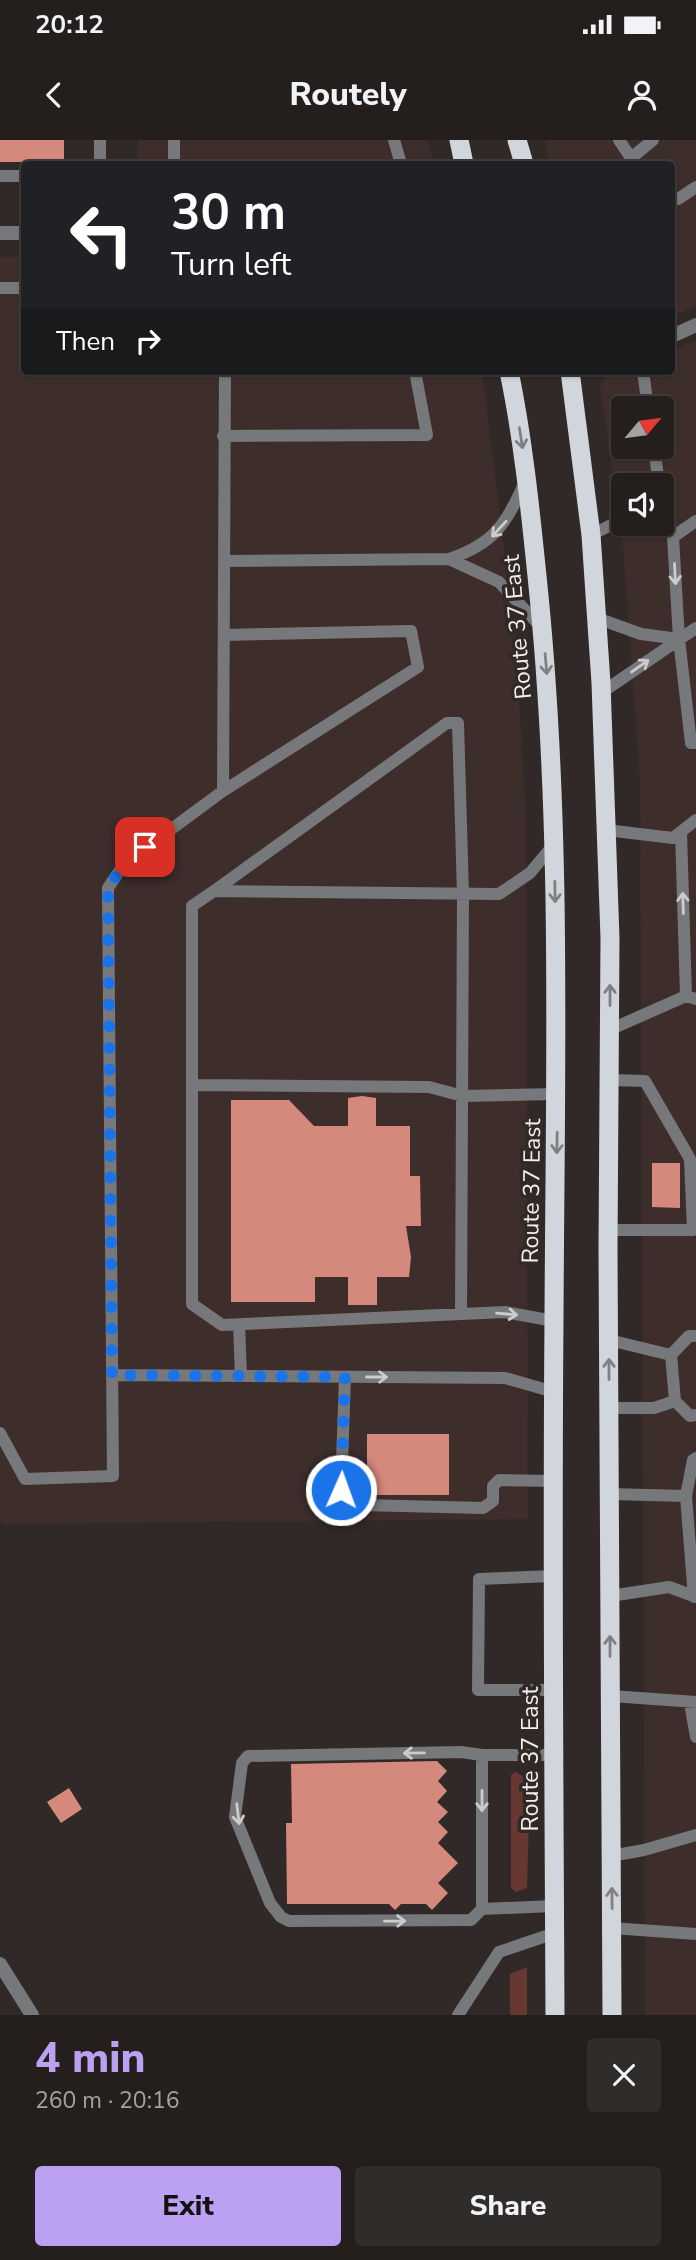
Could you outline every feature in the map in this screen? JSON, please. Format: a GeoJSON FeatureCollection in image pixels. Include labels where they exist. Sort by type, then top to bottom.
{"type":"FeatureCollection","features":[{"type":"Feature","properties":{"kind":"highway"},"geometry":{"type":"LineString","coordinates":[[458,140],[463,161]]}},
{"type":"Feature","properties":{"kind":"highway"},"geometry":{"type":"LineString","coordinates":[[517,140],[523,161]]}},
{"type":"Feature","properties":{"kind":"highway","name":"Route 37 East"},"geometry":{"type":"LineString","coordinates":[[510,375],[527,477],[543,629],[555,842],[558,1094],[554,1321],[555,2015]]}},
{"type":"Feature","properties":{"kind":"highway"},"geometry":{"type":"LineString","coordinates":[[571,375],[592,535],[606,830],[610,1080],[612,2015]]}},
{"type":"Feature","properties":{"kind":"street"},"geometry":{"type":"LineString","coordinates":[[0,233],[21,233]]}},
{"type":"Feature","properties":{"kind":"street"},"geometry":{"type":"LineString","coordinates":[[675,335],[696,325]]}},
{"type":"Feature","properties":{"kind":"street"},"geometry":{"type":"LineString","coordinates":[[0,1964],[32,2015]]}},
{"type":"Feature","properties":{"kind":"lane"},"geometry":{"type":"LineString","coordinates":[[100,140],[100,161]]}},
{"type":"Feature","properties":{"kind":"lane"},"geometry":{"type":"LineString","coordinates":[[174,140],[174,161]]}},
{"type":"Feature","properties":{"kind":"lane"},"geometry":{"type":"LineString","coordinates":[[394,140],[400,161]]}},
{"type":"Feature","properties":{"kind":"lane"},"geometry":{"type":"LineString","coordinates":[[619,140],[632,161]]}},
{"type":"Feature","properties":{"kind":"lane"},"geometry":{"type":"LineString","coordinates":[[634,161],[653,140]]}},
{"type":"Feature","properties":{"kind":"lane"},"geometry":{"type":"LineString","coordinates":[[0,176],[21,176]]}},
{"type":"Feature","properties":{"kind":"lane"},"geometry":{"type":"LineString","coordinates":[[675,198],[696,187]]}},
{"type":"Feature","properties":{"kind":"lane"},"geometry":{"type":"LineString","coordinates":[[0,288],[21,288]]}},
{"type":"Feature","properties":{"kind":"lane"},"geometry":{"type":"LineString","coordinates":[[223,791],[225,375]]}},
{"type":"Feature","properties":{"kind":"lane"},"geometry":{"type":"LineString","coordinates":[[223,436],[427,435],[416,375]]}},
{"type":"Feature","properties":{"kind":"lane"},"geometry":{"type":"LineString","coordinates":[[644,375],[646,396]]}},
{"type":"Feature","properties":{"kind":"lane"},"geometry":{"type":"LineString","coordinates":[[226,561],[449,559],[470,552],[492,537],[509,518],[527,477]]}},
{"type":"Feature","properties":{"kind":"lane"},"geometry":{"type":"LineString","coordinates":[[696,521],[673,537],[679,639],[691,744],[696,743]]}},
{"type":"Feature","properties":{"kind":"lane"},"geometry":{"type":"LineString","coordinates":[[592,535],[611,525]]}},
{"type":"Feature","properties":{"kind":"lane"},"geometry":{"type":"LineString","coordinates":[[449,559],[499,582],[543,629]]}},
{"type":"Feature","properties":{"kind":"lane"},"geometry":{"type":"LineString","coordinates":[[594,617],[641,634],[679,639]]}},
{"type":"Feature","properties":{"kind":"lane"},"geometry":{"type":"LineString","coordinates":[[601,693],[696,628]]}},
{"type":"Feature","properties":{"kind":"lane"},"geometry":{"type":"LineString","coordinates":[[0,1433],[25,1479],[113,1476],[108,888],[124,863],[223,791],[243,781],[418,667],[411,631],[224,635]]}},
{"type":"Feature","properties":{"kind":"lane"},"geometry":{"type":"LineString","coordinates":[[461,1314],[463,894],[458,723],[447,723],[192,906],[192,1304],[222,1325],[505,1312],[554,1321]]}},
{"type":"Feature","properties":{"kind":"lane"},"geometry":{"type":"LineString","coordinates":[[606,830],[673,838],[696,820]]}},
{"type":"Feature","properties":{"kind":"lane"},"geometry":{"type":"LineString","coordinates":[[609,1030],[691,997],[681,832]]}},
{"type":"Feature","properties":{"kind":"lane"},"geometry":{"type":"LineString","coordinates":[[214,891],[499,894],[530,873],[555,842]]}},
{"type":"Feature","properties":{"kind":"lane"},"geometry":{"type":"LineString","coordinates":[[610,1080],[645,1081],[693,1164],[695,1229],[610,1230]]}},
{"type":"Feature","properties":{"kind":"lane"},"geometry":{"type":"LineString","coordinates":[[194,1085],[429,1087],[463,1096],[558,1094]]}},
{"type":"Feature","properties":{"kind":"lane"},"geometry":{"type":"LineString","coordinates":[[239,1324],[241,1376]]}},
{"type":"Feature","properties":{"kind":"lane"},"geometry":{"type":"LineString","coordinates":[[696,1336],[689,1336],[671,1355],[675,1401],[690,1416],[696,1415]]}},
{"type":"Feature","properties":{"kind":"lane"},"geometry":{"type":"LineString","coordinates":[[609,1340],[671,1355]]}},
{"type":"Feature","properties":{"kind":"lane"},"geometry":{"type":"LineString","coordinates":[[112,1375],[505,1378],[554,1392]]}},
{"type":"Feature","properties":{"kind":"lane"},"geometry":{"type":"LineString","coordinates":[[345,1377],[341,1490],[348,1501],[362,1505],[483,1508],[493,1501],[494,1486],[499,1480],[554,1481]]}},
{"type":"Feature","properties":{"kind":"lane"},"geometry":{"type":"LineString","coordinates":[[609,1408],[654,1408],[675,1401]]}},
{"type":"Feature","properties":{"kind":"lane"},"geometry":{"type":"LineString","coordinates":[[610,1596],[669,1587],[695,1597],[686,1496],[692,1460],[696,1458]]}},
{"type":"Feature","properties":{"kind":"lane"},"geometry":{"type":"LineString","coordinates":[[609,1494],[686,1496]]}},
{"type":"Feature","properties":{"kind":"lane"},"geometry":{"type":"LineString","coordinates":[[554,1576],[479,1579],[478,1690],[554,1690]]}},
{"type":"Feature","properties":{"kind":"lane"},"geometry":{"type":"LineString","coordinates":[[611,1696],[693,1703],[696,1737]]}},
{"type":"Feature","properties":{"kind":"lane"},"geometry":{"type":"LineString","coordinates":[[554,1755],[482,1755],[461,1752],[248,1756],[242,1763],[235,1811],[270,1903],[281,1917],[289,1921],[471,1920],[482,1909],[554,1906]]}},
{"type":"Feature","properties":{"kind":"lane"},"geometry":{"type":"LineString","coordinates":[[482,1755],[482,1909]]}},
{"type":"Feature","properties":{"kind":"lane"},"geometry":{"type":"LineString","coordinates":[[611,1856],[645,1850],[696,1835]]}},
{"type":"Feature","properties":{"kind":"lane"},"geometry":{"type":"LineString","coordinates":[[612,1928],[696,1934]]}},
{"type":"Feature","properties":{"kind":"lane"},"geometry":{"type":"LineString","coordinates":[[458,2015],[499,1952],[555,1933]]}},
{"type":"Feature","properties":{"kind":"shaded area"},"geometry":{"type":"Polygon","coordinates":[[[138,140],[427,140],[433,161],[137,161],[138,140]]]}},
{"type":"Feature","properties":{"kind":"shaded area"},"geometry":{"type":"Polygon","coordinates":[[[545,140],[696,140],[696,305],[675,316],[675,161],[549,161],[545,140]]]}},
{"type":"Feature","properties":{"kind":"shaded area"},"geometry":{"type":"Polygon","coordinates":[[[0,257],[21,257],[21,375],[483,375],[516,642],[526,817],[528,1519],[3,1524],[0,1519],[0,257]]]}},
{"type":"Feature","properties":{"kind":"shaded area"},"geometry":{"type":"Polygon","coordinates":[[[696,340],[696,2015],[645,2015],[640,782],[622,536],[674,536],[674,473],[613,473],[600,386],[608,375],[675,375],[675,350],[696,340]]]}},
{"type":"Feature","properties":{"kind":"shaded area"},"geometry":{"type":"Polygon","coordinates":[[[515,1772],[530,1780],[527,1888],[516,1892],[511,1888],[511,1775],[515,1772]]]}},
{"type":"Feature","properties":{"kind":"shaded area"},"geometry":{"type":"Polygon","coordinates":[[[527,1967],[527,2015],[510,2015],[510,1974],[527,1967]]]}},
{"type":"Feature","properties":{"kind":"building"},"geometry":{"type":"Polygon","coordinates":[[[0,140],[64,140],[64,161],[0,162],[0,140]]]}},
{"type":"Feature","properties":{"kind":"building"},"geometry":{"type":"Polygon","coordinates":[[[348,1098],[376,1098],[376,1126],[410,1126],[410,1176],[420,1176],[421,1226],[406,1226],[411,1257],[409,1277],[377,1277],[377,1305],[348,1305],[348,1277],[315,1277],[315,1302],[231,1302],[231,1100],[289,1100],[314,1126],[348,1126],[348,1098]]]}},
{"type":"Feature","properties":{"kind":"building"},"geometry":{"type":"Polygon","coordinates":[[[652,1163],[680,1163],[680,1208],[652,1207],[652,1163]]]}},
{"type":"Feature","properties":{"kind":"building"},"geometry":{"type":"Polygon","coordinates":[[[367,1434],[449,1434],[449,1495],[367,1495],[367,1434]]]}},
{"type":"Feature","properties":{"kind":"building"},"geometry":{"type":"Polygon","coordinates":[[[437,1761],[447,1771],[438,1781],[447,1791],[437,1802],[448,1812],[438,1822],[448,1832],[438,1843],[458,1863],[438,1883],[448,1893],[432,1910],[426,1904],[401,1904],[395,1910],[389,1904],[287,1904],[286,1823],[292,1823],[291,1764],[437,1761]]]}},
{"type":"Feature","properties":{"kind":"building"},"geometry":{"type":"Polygon","coordinates":[[[69,1788],[82,1809],[61,1823],[47,1802],[69,1788]]]}},
{"type":"Feature","properties":{"kind":"route"},"geometry":{"type":"LineString","coordinates":[[145,847],[124,863],[108,888],[112,1375],[345,1377],[341,1490]]}}]}
